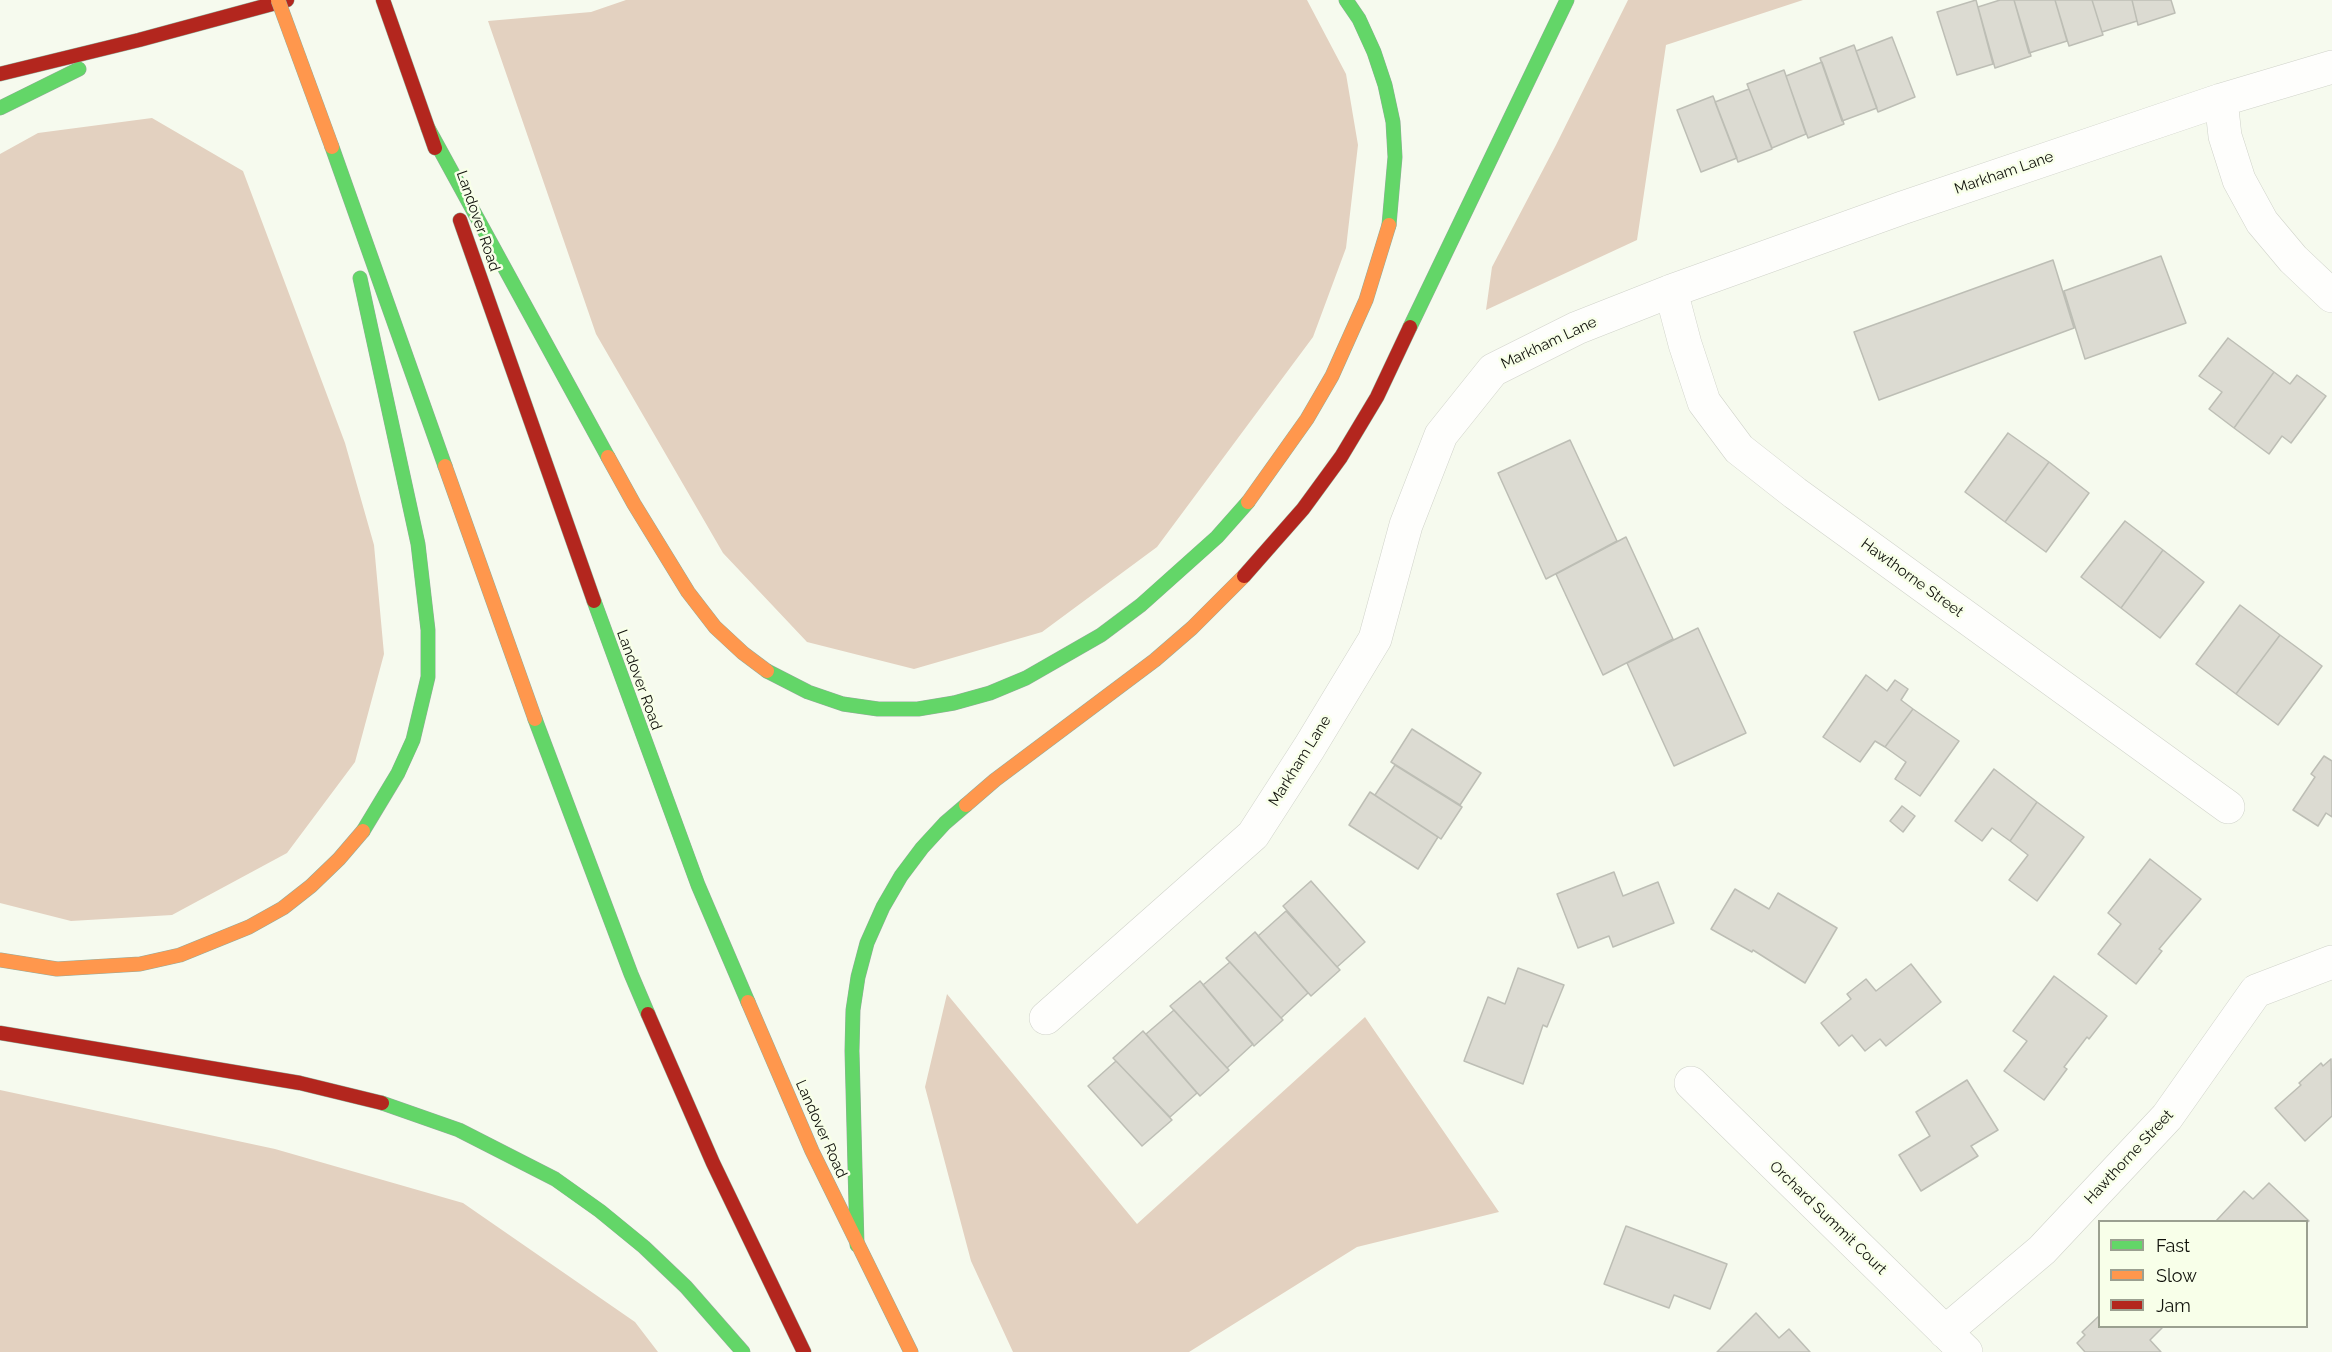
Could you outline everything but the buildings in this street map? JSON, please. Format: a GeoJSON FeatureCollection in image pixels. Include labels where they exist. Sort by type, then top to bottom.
{"type":"FeatureCollection","features":[{"type":"Feature","properties":{"kind":"main road"},"geometry":{"type":"LineString","coordinates":[[278,0],[555,777],[622,952],[671,1071],[804,1352]]}},
{"type":"Feature","properties":{"kind":"main road"},"geometry":{"type":"LineString","coordinates":[[0,74],[287,0]]}},
{"type":"Feature","properties":{"kind":"main road","name":"Landover Road"},"geometry":{"type":"LineString","coordinates":[[383,0],[625,691],[698,885],[808,1141],[911,1352]]}},
{"type":"Feature","properties":{"kind":"main road"},"geometry":{"type":"LineString","coordinates":[[428,128],[650,531],[688,592],[715,627],[743,653],[774,676],[808,692],[843,704],[878,709],[918,709],[954,703],[999,690],[1063,659],[1109,629],[1181,571],[1217,537],[1251,499],[1307,419],[1332,376],[1366,300],[1389,229],[1393,194],[1395,157],[1393,122],[1385,85],[1374,52],[1359,19],[1346,0]]}},
{"type":"Feature","properties":{"kind":"main road"},"geometry":{"type":"LineString","coordinates":[[858,1245],[852,1051],[853,1010],[858,976],[867,943],[882,907],[901,876],[945,823],[995,780],[1155,660],[1192,628],[1229,593],[1303,509],[1341,457],[1377,397],[1567,0]]}},
{"type":"Feature","properties":{"kind":"main road"},"geometry":{"type":"LineString","coordinates":[[0,108],[139,40]]}},
{"type":"Feature","properties":{"kind":"main road"},"geometry":{"type":"LineString","coordinates":[[0,960],[57,969],[140,964],[180,955],[249,927],[283,908],[339,860],[363,831],[398,773],[413,740],[428,677],[424,585],[332,147]]}},
{"type":"Feature","properties":{"kind":"main road"},"geometry":{"type":"LineString","coordinates":[[0,1034],[300,1083],[371,1100],[459,1130],[555,1179],[600,1210],[686,1287],[743,1352]]}},
{"type":"Feature","properties":{"kind":"street","name":"Markham Lane"},"geometry":{"type":"LineString","coordinates":[[1046,1018],[1252,835],[1309,748],[1375,639],[1406,525],[1441,435],[1493,370],[1576,328],[1671,291],[1902,208],[2221,100],[2332,67]]}},
{"type":"Feature","properties":{"kind":"street"},"geometry":{"type":"LineString","coordinates":[[2221,100],[2225,136],[2239,180],[2258,213],[2293,259],[2332,296]]}},
{"type":"Feature","properties":{"kind":"street","name":"Hawthorne Street"},"geometry":{"type":"LineString","coordinates":[[1671,291],[1704,402],[1739,449],[1795,494],[2228,807]]}},
{"type":"Feature","properties":{"kind":"street","name":"Hawthorne Street"},"geometry":{"type":"LineString","coordinates":[[1955,1342],[2167,1117],[2256,991],[2332,962]]}},
{"type":"Feature","properties":{"kind":"street","name":"Orchard Summit Court"},"geometry":{"type":"LineString","coordinates":[[1691,1083],[1955,1342]]}},
{"type":"Feature","properties":{"kind":"shaded area"},"geometry":{"type":"Polygon","coordinates":[[[626,0],[1307,0],[1346,74],[1358,145],[1346,248],[1313,337],[1157,547],[1042,632],[914,669],[807,642],[723,553],[596,334],[488,21],[591,12],[626,0]]]}},
{"type":"Feature","properties":{"kind":"shaded area"},"geometry":{"type":"Polygon","coordinates":[[[1628,0],[1803,0],[1666,45],[1637,240],[1486,310],[1492,267],[1628,0]]]}},
{"type":"Feature","properties":{"kind":"shaded area"},"geometry":{"type":"Polygon","coordinates":[[[152,118],[243,171],[345,443],[374,545],[384,654],[355,762],[287,853],[172,915],[71,921],[0,903],[0,154],[38,133],[152,118]]]}},
{"type":"Feature","properties":{"kind":"shaded area"},"geometry":{"type":"Polygon","coordinates":[[[947,994],[1137,1224],[1365,1017],[1499,1212],[1357,1247],[1189,1352],[1013,1352],[971,1261],[925,1087],[947,994]]]}},
{"type":"Feature","properties":{"kind":"shaded area"},"geometry":{"type":"Polygon","coordinates":[[[0,1090],[275,1149],[463,1203],[635,1322],[658,1352],[0,1352],[0,1090]]]}},
{"type":"Feature","properties":{"kind":"traffic: fast"},"geometry":{"type":"LineString","coordinates":[[1346,0],[1359,19],[1374,52],[1385,85],[1393,122],[1395,157],[1389,225]]}},
{"type":"Feature","properties":{"kind":"traffic: fast"},"geometry":{"type":"LineString","coordinates":[[1410,327],[1567,0]]}},
{"type":"Feature","properties":{"kind":"traffic: fast"},"geometry":{"type":"LineString","coordinates":[[0,108],[79,69]]}},
{"type":"Feature","properties":{"kind":"traffic: fast"},"geometry":{"type":"LineString","coordinates":[[428,128],[608,457]]}},
{"type":"Feature","properties":{"kind":"traffic: fast"},"geometry":{"type":"LineString","coordinates":[[332,147],[445,466]]}},
{"type":"Feature","properties":{"kind":"traffic: fast"},"geometry":{"type":"LineString","coordinates":[[360,278],[418,544],[428,630],[428,677],[413,740],[398,773],[363,831]]}},
{"type":"Feature","properties":{"kind":"traffic: fast"},"geometry":{"type":"LineString","coordinates":[[767,671],[808,692],[843,704],[878,709],[918,709],[954,703],[990,693],[1026,678],[1101,635],[1141,605],[1217,537],[1248,502]]}},
{"type":"Feature","properties":{"kind":"traffic: fast"},"geometry":{"type":"LineString","coordinates":[[594,601],[698,885],[748,1002]]}},
{"type":"Feature","properties":{"kind":"traffic: fast"},"geometry":{"type":"LineString","coordinates":[[535,719],[648,1014]]}},
{"type":"Feature","properties":{"kind":"traffic: fast"},"geometry":{"type":"LineString","coordinates":[[857,1245],[852,1051],[853,1010],[858,977],[867,943],[883,907],[901,876],[922,848],[945,823],[966,805]]}},
{"type":"Feature","properties":{"kind":"traffic: fast"},"geometry":{"type":"LineString","coordinates":[[382,1103],[459,1130],[555,1179],[600,1211],[644,1247],[686,1287],[743,1352]]}},
{"type":"Feature","properties":{"kind":"traffic: slow"},"geometry":{"type":"LineString","coordinates":[[278,0],[332,147]]}},
{"type":"Feature","properties":{"kind":"traffic: slow"},"geometry":{"type":"LineString","coordinates":[[1248,502],[1307,419],[1332,376],[1366,300],[1389,225]]}},
{"type":"Feature","properties":{"kind":"traffic: slow"},"geometry":{"type":"LineString","coordinates":[[608,457],[688,592],[715,627],[767,671]]}},
{"type":"Feature","properties":{"kind":"traffic: slow"},"geometry":{"type":"LineString","coordinates":[[445,466],[535,719]]}},
{"type":"Feature","properties":{"kind":"traffic: slow"},"geometry":{"type":"LineString","coordinates":[[966,805],[995,780],[1155,660],[1192,628],[1244,576]]}},
{"type":"Feature","properties":{"kind":"traffic: slow"},"geometry":{"type":"LineString","coordinates":[[0,960],[57,969],[140,964],[180,955],[249,927],[283,908],[311,886],[363,831]]}},
{"type":"Feature","properties":{"kind":"traffic: slow"},"geometry":{"type":"LineString","coordinates":[[748,1002],[812,1151],[911,1352]]}},
{"type":"Feature","properties":{"kind":"traffic: jam"},"geometry":{"type":"LineString","coordinates":[[0,74],[287,0]]}},
{"type":"Feature","properties":{"kind":"traffic: jam"},"geometry":{"type":"LineString","coordinates":[[383,0],[435,148]]}},
{"type":"Feature","properties":{"kind":"traffic: jam"},"geometry":{"type":"LineString","coordinates":[[460,220],[594,601]]}},
{"type":"Feature","properties":{"kind":"traffic: jam"},"geometry":{"type":"LineString","coordinates":[[1244,576],[1303,509],[1341,457],[1377,397],[1410,327]]}},
{"type":"Feature","properties":{"kind":"traffic: jam"},"geometry":{"type":"LineString","coordinates":[[648,1014],[713,1163],[804,1352]]}},
{"type":"Feature","properties":{"kind":"traffic: jam"},"geometry":{"type":"LineString","coordinates":[[0,1033],[300,1083],[382,1103]]}}]}
